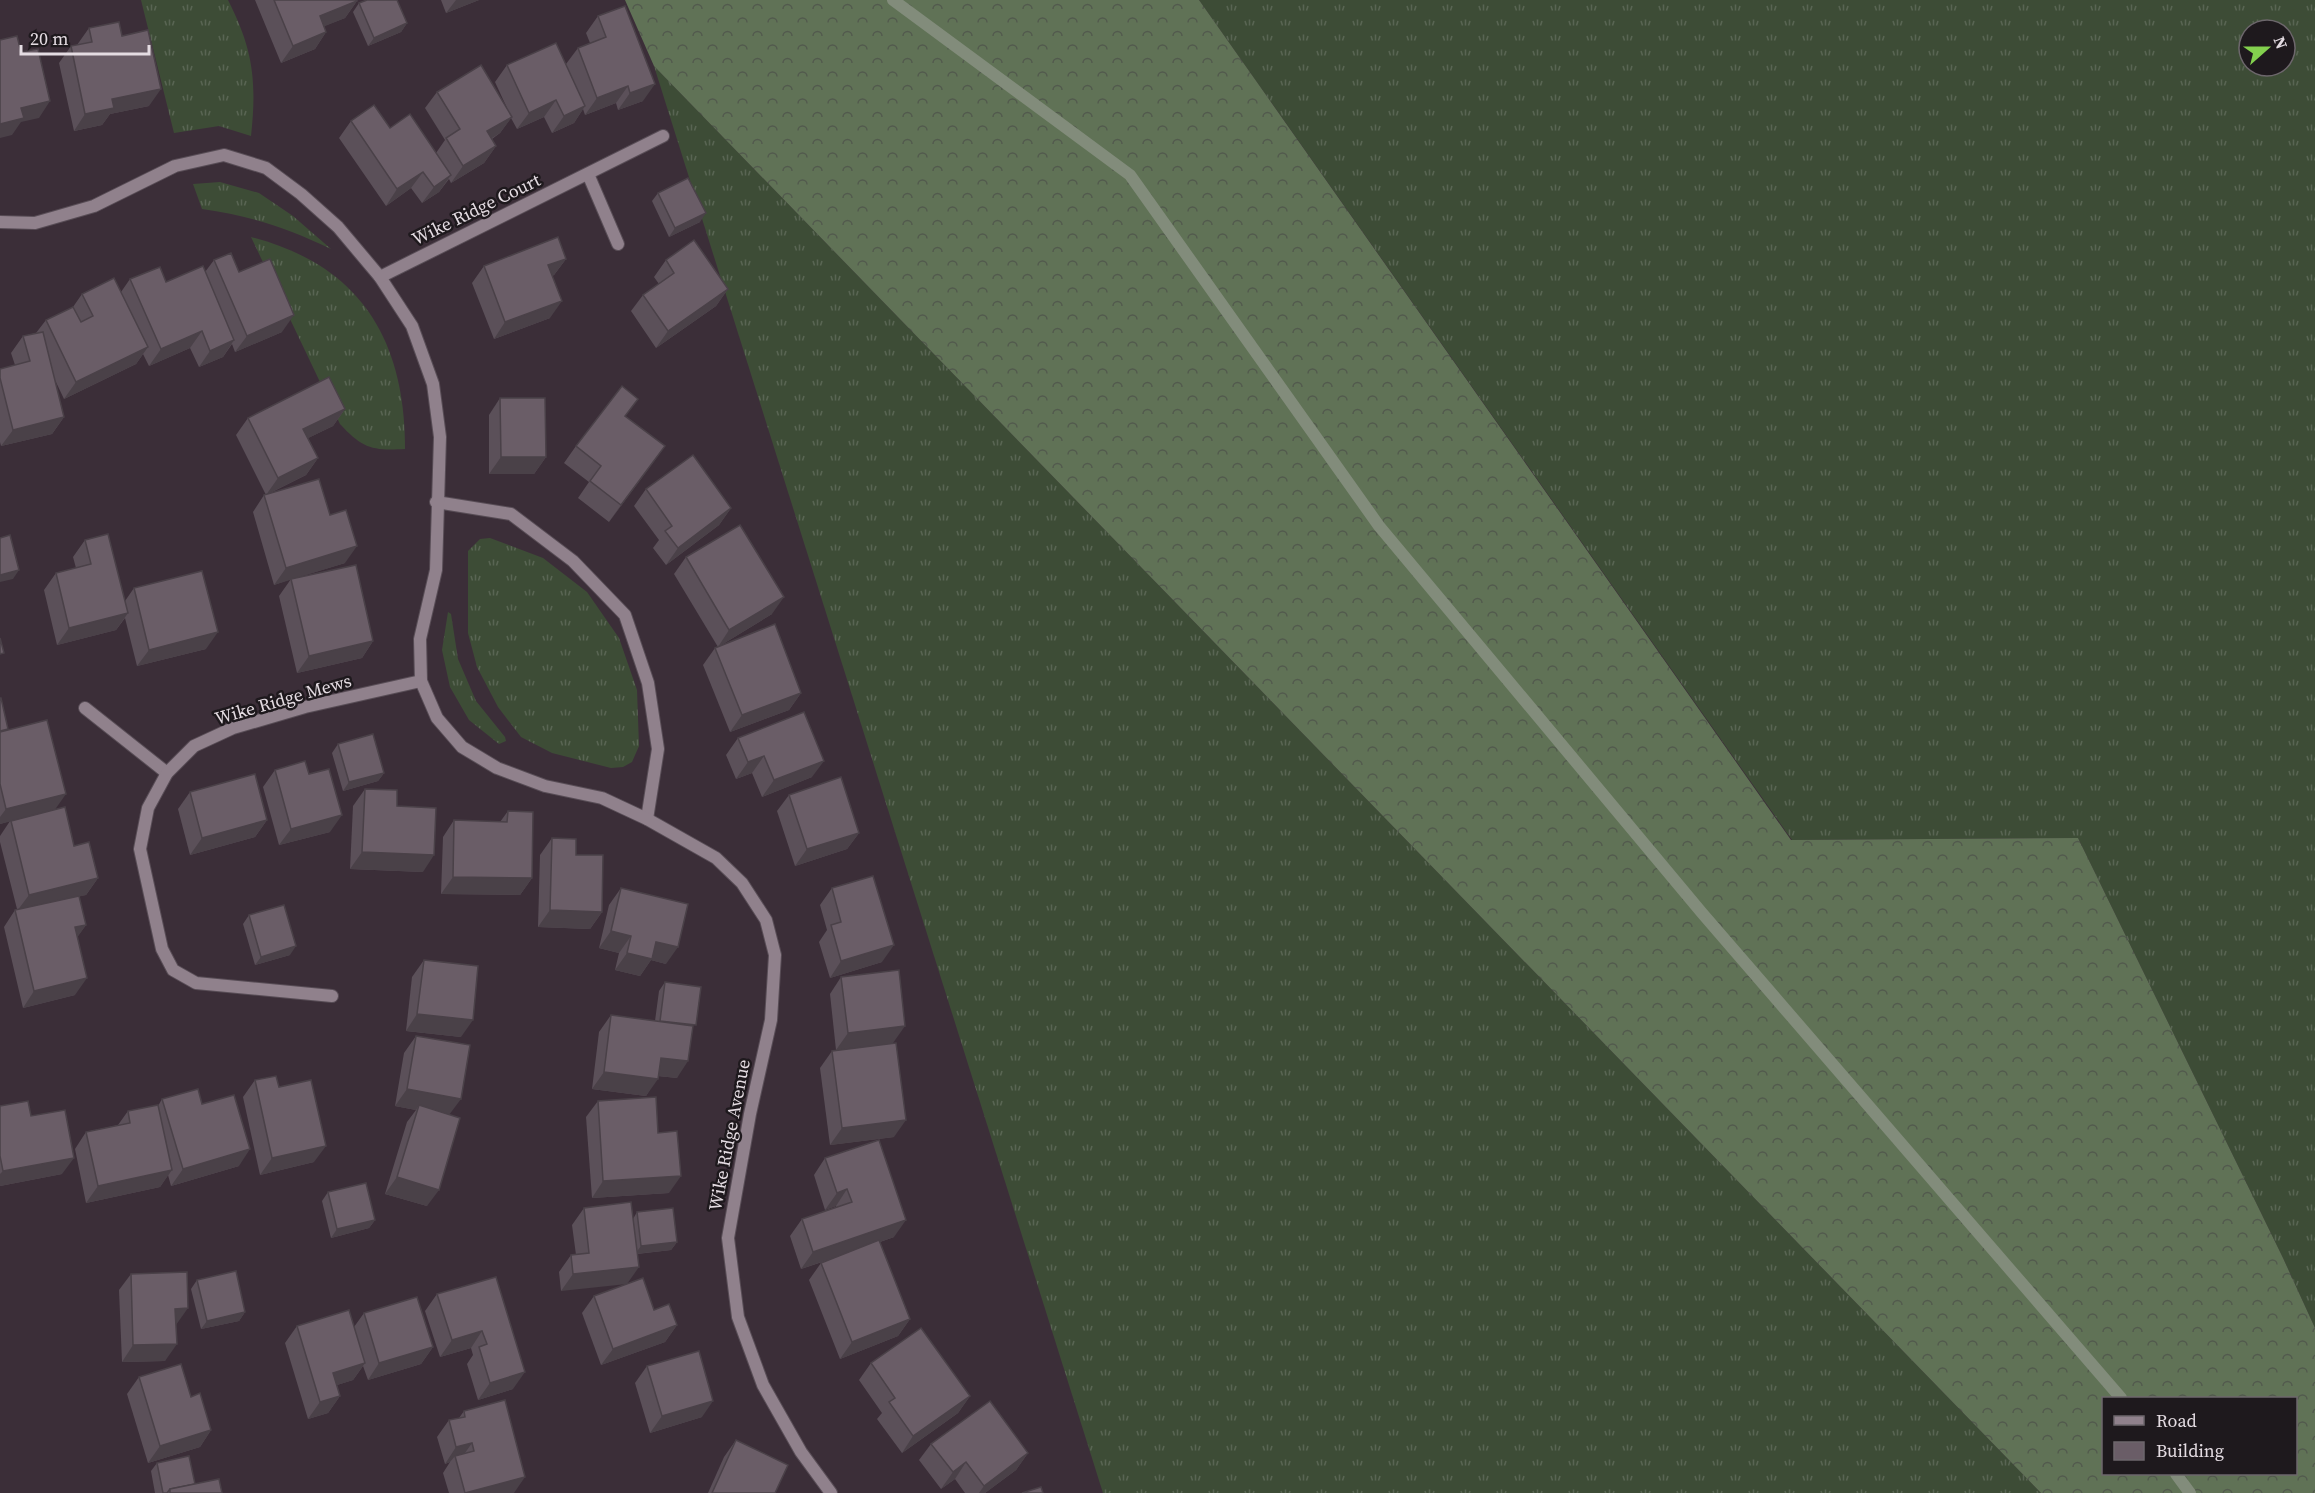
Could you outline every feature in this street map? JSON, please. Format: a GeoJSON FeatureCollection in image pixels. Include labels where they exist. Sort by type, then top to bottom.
{"type":"FeatureCollection","features":[{"type":"Feature","properties":{"kind":"street","name":"Wike Ridge Court"},"geometry":{"type":"LineString","coordinates":[[380,277],[663,136]]}},
{"type":"Feature","properties":{"kind":"street","name":"Wike Ridge Avenue"},"geometry":{"type":"LineString","coordinates":[[0,222],[35,223],[94,206],[175,166],[224,155],[266,168],[302,194],[338,227],[380,277],[412,326],[433,384],[440,437],[436,502],[436,570],[420,639],[421,681],[437,718],[462,747],[497,768],[545,786],[602,798],[647,819],[716,858],[742,883],[766,920],[775,955],[771,1020],[750,1114],[728,1238],[738,1317],[763,1385],[801,1452],[831,1493]]}},
{"type":"Feature","properties":{"kind":"street"},"geometry":{"type":"LineString","coordinates":[[588,174],[618,244]]}},
{"type":"Feature","properties":{"kind":"street"},"geometry":{"type":"LineString","coordinates":[[436,502],[511,514],[573,561],[625,615],[648,683],[658,748],[647,819]]}},
{"type":"Feature","properties":{"kind":"street","name":"Wike Ridge Mews"},"geometry":{"type":"LineString","coordinates":[[332,996],[196,983],[173,970],[162,949],[140,849],[148,808],[167,773],[194,746],[233,728],[305,707],[421,681]]}},
{"type":"Feature","properties":{"kind":"street"},"geometry":{"type":"LineString","coordinates":[[85,708],[167,773]]}},
{"type":"Feature","properties":{"kind":"green space"},"geometry":{"type":"Polygon","coordinates":[[[141,0],[228,0],[243,34],[251,66],[253,116],[251,136],[219,126],[174,133],[141,0]]]}},
{"type":"Feature","properties":{"kind":"green space"},"geometry":{"type":"Polygon","coordinates":[[[625,0],[1199,0],[1791,840],[2078,838],[2315,1328],[2315,1493],[2041,1493],[654,66],[625,0]]]}},
{"type":"Feature","properties":{"kind":"green space"},"geometry":{"type":"Polygon","coordinates":[[[1199,0],[2315,0],[2315,1328],[2078,838],[1792,840],[1199,0]]]}},
{"type":"Feature","properties":{"kind":"green space"},"geometry":{"type":"Polygon","coordinates":[[[654,66],[2041,1493],[1103,1493],[654,66]]]}},
{"type":"Feature","properties":{"kind":"green space"},"geometry":{"type":"Polygon","coordinates":[[[220,182],[259,193],[293,216],[331,249],[268,224],[237,215],[202,209],[193,184],[220,182]]]}},
{"type":"Feature","properties":{"kind":"green space"},"geometry":{"type":"Polygon","coordinates":[[[251,237],[289,250],[321,266],[348,287],[369,312],[385,341],[396,373],[403,409],[405,449],[368,446],[340,424],[251,237]]]}},
{"type":"Feature","properties":{"kind":"green space"},"geometry":{"type":"Polygon","coordinates":[[[490,538],[543,558],[587,592],[619,638],[637,690],[639,746],[632,762],[623,767],[611,768],[552,753],[521,737],[498,707],[477,667],[468,633],[468,551],[480,539],[490,538]]]}},
{"type":"Feature","properties":{"kind":"green space"},"geometry":{"type":"Polygon","coordinates":[[[448,612],[451,614],[458,659],[476,701],[505,737],[506,741],[499,744],[469,720],[450,687],[442,650],[448,612]]]}},
{"type":"Feature","properties":{"kind":"building"},"geometry":{"type":"Polygon","coordinates":[[[274,0],[357,1],[320,16],[326,32],[293,46],[274,0]]]}},
{"type":"Feature","properties":{"kind":"building"},"geometry":{"type":"Polygon","coordinates":[[[367,0],[397,0],[407,23],[374,38],[359,3],[367,0]]]}},
{"type":"Feature","properties":{"kind":"building"},"geometry":{"type":"Polygon","coordinates":[[[625,6],[655,84],[630,93],[628,86],[597,98],[578,48],[606,37],[598,16],[625,6]]]}},
{"type":"Feature","properties":{"kind":"building"},"geometry":{"type":"Polygon","coordinates":[[[119,22],[122,36],[148,30],[161,89],[112,99],[114,108],[85,114],[71,46],[92,42],[89,28],[119,22]]]}},
{"type":"Feature","properties":{"kind":"building"},"geometry":{"type":"Polygon","coordinates":[[[17,36],[21,52],[38,49],[50,101],[21,108],[24,118],[0,124],[0,40],[17,36]]]}},
{"type":"Feature","properties":{"kind":"building"},"geometry":{"type":"Polygon","coordinates":[[[556,43],[585,106],[564,116],[556,100],[529,113],[507,65],[556,43]]]}},
{"type":"Feature","properties":{"kind":"building"},"geometry":{"type":"Polygon","coordinates":[[[481,65],[512,117],[487,131],[496,146],[463,166],[446,138],[460,129],[437,92],[481,65]]]}},
{"type":"Feature","properties":{"kind":"building"},"geometry":{"type":"Polygon","coordinates":[[[374,105],[390,128],[410,114],[451,175],[434,187],[423,172],[397,189],[351,121],[374,105]]]}},
{"type":"Feature","properties":{"kind":"building"},"geometry":{"type":"Polygon","coordinates":[[[688,178],[706,213],[675,228],[658,193],[688,178]]]}},
{"type":"Feature","properties":{"kind":"building"},"geometry":{"type":"Polygon","coordinates":[[[558,237],[566,259],[548,265],[562,301],[505,322],[484,266],[558,237]]]}},
{"type":"Feature","properties":{"kind":"building"},"geometry":{"type":"Polygon","coordinates":[[[694,240],[728,289],[668,331],[643,295],[674,273],[666,260],[694,240]]]}},
{"type":"Feature","properties":{"kind":"building"},"geometry":{"type":"Polygon","coordinates":[[[231,253],[239,272],[270,259],[294,315],[247,336],[214,260],[231,253]]]}},
{"type":"Feature","properties":{"kind":"building"},"geometry":{"type":"Polygon","coordinates":[[[203,266],[234,340],[210,351],[202,331],[161,349],[130,279],[160,267],[166,282],[203,266]]]}},
{"type":"Feature","properties":{"kind":"building"},"geometry":{"type":"Polygon","coordinates":[[[114,278],[148,347],[76,382],[46,320],[73,307],[81,322],[93,316],[82,294],[114,278]]]}},
{"type":"Feature","properties":{"kind":"building"},"geometry":{"type":"Polygon","coordinates":[[[43,332],[64,417],[13,430],[0,378],[0,369],[30,361],[23,336],[43,332]]]}},
{"type":"Feature","properties":{"kind":"building"},"geometry":{"type":"Polygon","coordinates":[[[329,377],[345,409],[303,429],[318,458],[278,478],[248,418],[329,377]]]}},
{"type":"Feature","properties":{"kind":"building"},"geometry":{"type":"Polygon","coordinates":[[[622,386],[638,399],[625,416],[665,446],[621,505],[590,481],[601,466],[576,446],[622,386]]]}},
{"type":"Feature","properties":{"kind":"building"},"geometry":{"type":"Polygon","coordinates":[[[500,398],[545,398],[546,457],[501,457],[500,398]]]}},
{"type":"Feature","properties":{"kind":"building"},"geometry":{"type":"Polygon","coordinates":[[[693,455],[731,508],[678,548],[665,531],[672,526],[646,489],[693,455]]]}},
{"type":"Feature","properties":{"kind":"building"},"geometry":{"type":"Polygon","coordinates":[[[319,479],[330,515],[346,510],[357,546],[286,568],[264,495],[319,479]]]}},
{"type":"Feature","properties":{"kind":"building"},"geometry":{"type":"Polygon","coordinates":[[[740,525],[784,597],[729,630],[686,557],[740,525]]]}},
{"type":"Feature","properties":{"kind":"building"},"geometry":{"type":"Polygon","coordinates":[[[108,534],[128,613],[69,628],[56,573],[91,564],[85,540],[108,534]]]}},
{"type":"Feature","properties":{"kind":"building"},"geometry":{"type":"Polygon","coordinates":[[[10,535],[19,570],[0,575],[0,538],[10,535]]]}},
{"type":"Feature","properties":{"kind":"building"},"geometry":{"type":"Polygon","coordinates":[[[356,565],[373,641],[309,656],[291,579],[356,565]]]}},
{"type":"Feature","properties":{"kind":"building"},"geometry":{"type":"Polygon","coordinates":[[[202,571],[218,632],[149,650],[134,588],[202,571]]]}},
{"type":"Feature","properties":{"kind":"building"},"geometry":{"type":"Polygon","coordinates":[[[775,624],[801,693],[742,715],[715,648],[775,624]]]}},
{"type":"Feature","properties":{"kind":"building"},"geometry":{"type":"Polygon","coordinates":[[[0,638],[4,653],[0,654],[0,638]]]}},
{"type":"Feature","properties":{"kind":"building"},"geometry":{"type":"Polygon","coordinates":[[[0,698],[8,729],[0,731],[0,698]]]}},
{"type":"Feature","properties":{"kind":"building"},"geometry":{"type":"Polygon","coordinates":[[[804,712],[824,761],[774,780],[764,756],[748,762],[738,738],[804,712]]]}},
{"type":"Feature","properties":{"kind":"building"},"geometry":{"type":"Polygon","coordinates":[[[47,720],[66,794],[6,809],[0,784],[0,732],[47,720]]]}},
{"type":"Feature","properties":{"kind":"building"},"geometry":{"type":"Polygon","coordinates":[[[373,734],[384,773],[349,782],[338,744],[373,734]]]}},
{"type":"Feature","properties":{"kind":"building"},"geometry":{"type":"Polygon","coordinates":[[[305,761],[309,774],[329,769],[342,815],[291,829],[275,770],[305,761]]]}},
{"type":"Feature","properties":{"kind":"building"},"geometry":{"type":"Polygon","coordinates":[[[255,774],[267,820],[202,838],[190,792],[255,774]]]}},
{"type":"Feature","properties":{"kind":"building"},"geometry":{"type":"Polygon","coordinates":[[[841,777],[859,833],[807,849],[789,795],[841,777]]]}},
{"type":"Feature","properties":{"kind":"building"},"geometry":{"type":"Polygon","coordinates":[[[365,789],[397,790],[397,806],[436,808],[434,855],[362,852],[365,789]]]}},
{"type":"Feature","properties":{"kind":"building"},"geometry":{"type":"Polygon","coordinates":[[[65,807],[74,846],[89,842],[98,878],[29,895],[11,821],[65,807]]]}},
{"type":"Feature","properties":{"kind":"building"},"geometry":{"type":"Polygon","coordinates":[[[508,811],[533,812],[532,878],[453,877],[454,820],[507,822],[508,811]]]}},
{"type":"Feature","properties":{"kind":"building"},"geometry":{"type":"Polygon","coordinates":[[[552,838],[576,839],[576,855],[603,855],[602,912],[550,910],[552,838]]]}},
{"type":"Feature","properties":{"kind":"building"},"geometry":{"type":"Polygon","coordinates":[[[873,876],[894,945],[841,961],[831,925],[841,922],[832,888],[873,876]]]}},
{"type":"Feature","properties":{"kind":"building"},"geometry":{"type":"Polygon","coordinates":[[[621,888],[688,904],[678,947],[656,942],[652,959],[627,953],[631,936],[611,931],[621,888]]]}},
{"type":"Feature","properties":{"kind":"building"},"geometry":{"type":"Polygon","coordinates":[[[79,896],[86,925],[75,927],[87,978],[34,991],[15,910],[79,896]]]}},
{"type":"Feature","properties":{"kind":"building"},"geometry":{"type":"Polygon","coordinates":[[[284,905],[296,946],[261,957],[249,915],[284,905]]]}},
{"type":"Feature","properties":{"kind":"building"},"geometry":{"type":"Polygon","coordinates":[[[424,960],[478,966],[473,1020],[417,1014],[424,960]]]}},
{"type":"Feature","properties":{"kind":"building"},"geometry":{"type":"Polygon","coordinates":[[[899,970],[905,1026],[848,1033],[841,977],[899,970]]]}},
{"type":"Feature","properties":{"kind":"building"},"geometry":{"type":"Polygon","coordinates":[[[665,982],[701,987],[696,1025],[660,1021],[665,982]]]}},
{"type":"Feature","properties":{"kind":"building"},"geometry":{"type":"Polygon","coordinates":[[[611,1015],[693,1026],[688,1061],[661,1058],[658,1079],[604,1072],[611,1015]]]}},
{"type":"Feature","properties":{"kind":"building"},"geometry":{"type":"Polygon","coordinates":[[[416,1036],[470,1045],[461,1099],[407,1089],[416,1036]]]}},
{"type":"Feature","properties":{"kind":"building"},"geometry":{"type":"Polygon","coordinates":[[[896,1043],[906,1120],[842,1128],[832,1051],[896,1043]]]}},
{"type":"Feature","properties":{"kind":"building"},"geometry":{"type":"Polygon","coordinates":[[[276,1076],[279,1087],[311,1080],[326,1146],[272,1158],[255,1080],[276,1076]]]}},
{"type":"Feature","properties":{"kind":"building"},"geometry":{"type":"Polygon","coordinates":[[[198,1089],[202,1104],[234,1095],[250,1149],[183,1169],[162,1099],[198,1089]]]}},
{"type":"Feature","properties":{"kind":"building"},"geometry":{"type":"Polygon","coordinates":[[[656,1097],[658,1133],[677,1131],[681,1176],[603,1181],[598,1101],[656,1097]]]}},
{"type":"Feature","properties":{"kind":"building"},"geometry":{"type":"Polygon","coordinates":[[[28,1101],[31,1116],[65,1110],[74,1158],[3,1171],[0,1156],[0,1106],[28,1101]]]}},
{"type":"Feature","properties":{"kind":"building"},"geometry":{"type":"Polygon","coordinates":[[[158,1105],[172,1170],[98,1186],[86,1132],[130,1123],[128,1111],[158,1105]]]}},
{"type":"Feature","properties":{"kind":"building"},"geometry":{"type":"Polygon","coordinates":[[[419,1105],[460,1118],[439,1190],[397,1177],[419,1105]]]}},
{"type":"Feature","properties":{"kind":"building"},"geometry":{"type":"Polygon","coordinates":[[[879,1140],[906,1220],[813,1252],[802,1219],[852,1202],[847,1189],[837,1193],[825,1158],[879,1140]]]}},
{"type":"Feature","properties":{"kind":"building"},"geometry":{"type":"Polygon","coordinates":[[[366,1183],[375,1220],[337,1229],[328,1192],[366,1183]]]}},
{"type":"Feature","properties":{"kind":"building"},"geometry":{"type":"Polygon","coordinates":[[[631,1202],[639,1267],[573,1274],[571,1255],[589,1253],[584,1208],[631,1202]]]}},
{"type":"Feature","properties":{"kind":"building"},"geometry":{"type":"Polygon","coordinates":[[[673,1208],[677,1242],[641,1246],[637,1212],[673,1208]]]}},
{"type":"Feature","properties":{"kind":"building"},"geometry":{"type":"Polygon","coordinates":[[[879,1240],[910,1319],[852,1342],[821,1263],[879,1240]]]}},
{"type":"Feature","properties":{"kind":"building"},"geometry":{"type":"Polygon","coordinates":[[[236,1271],[245,1312],[207,1321],[197,1280],[236,1271]]]}},
{"type":"Feature","properties":{"kind":"building"},"geometry":{"type":"Polygon","coordinates":[[[187,1272],[188,1308],[175,1309],[177,1344],[133,1345],[131,1274],[187,1272]]]}},
{"type":"Feature","properties":{"kind":"building"},"geometry":{"type":"Polygon","coordinates":[[[496,1277],[525,1372],[490,1383],[479,1347],[487,1344],[482,1331],[452,1340],[437,1294],[496,1277]]]}},
{"type":"Feature","properties":{"kind":"building"},"geometry":{"type":"Polygon","coordinates":[[[643,1278],[654,1310],[669,1304],[677,1325],[613,1349],[594,1296],[643,1278]]]}},
{"type":"Feature","properties":{"kind":"building"},"geometry":{"type":"Polygon","coordinates":[[[417,1297],[433,1347],[379,1363],[364,1313],[417,1297]]]}},
{"type":"Feature","properties":{"kind":"building"},"geometry":{"type":"Polygon","coordinates":[[[349,1310],[365,1363],[333,1373],[340,1396],[320,1402],[297,1326],[349,1310]]]}},
{"type":"Feature","properties":{"kind":"building"},"geometry":{"type":"Polygon","coordinates":[[[921,1328],[970,1396],[913,1436],[889,1402],[895,1398],[871,1363],[921,1328]]]}},
{"type":"Feature","properties":{"kind":"building"},"geometry":{"type":"Polygon","coordinates":[[[699,1351],[713,1401],[662,1416],[647,1366],[699,1351]]]}},
{"type":"Feature","properties":{"kind":"building"},"geometry":{"type":"Polygon","coordinates":[[[181,1364],[191,1397],[200,1393],[211,1430],[160,1446],[139,1377],[181,1364]]]}},
{"type":"Feature","properties":{"kind":"building"},"geometry":{"type":"Polygon","coordinates":[[[505,1400],[525,1477],[465,1493],[455,1456],[474,1451],[472,1443],[456,1447],[449,1420],[465,1417],[464,1411],[505,1400]]]}},
{"type":"Feature","properties":{"kind":"building"},"geometry":{"type":"Polygon","coordinates":[[[990,1401],[1028,1453],[984,1486],[966,1462],[953,1472],[931,1444],[990,1401]]]}},
{"type":"Feature","properties":{"kind":"building"},"geometry":{"type":"Polygon","coordinates":[[[736,1440],[788,1465],[775,1493],[712,1493],[736,1440]]]}},
{"type":"Feature","properties":{"kind":"building"},"geometry":{"type":"Polygon","coordinates":[[[189,1456],[195,1484],[170,1489],[167,1493],[163,1493],[157,1463],[189,1456]]]}},
{"type":"Feature","properties":{"kind":"building"},"geometry":{"type":"Polygon","coordinates":[[[219,1479],[222,1493],[170,1493],[170,1489],[219,1479]]]}},
{"type":"Feature","properties":{"kind":"building"},"geometry":{"type":"Polygon","coordinates":[[[1041,1487],[1043,1493],[1022,1493],[1041,1487]]]}},
{"type":"Feature","properties":{"kind":"waterway"},"geometry":{"type":"LineString","coordinates":[[893,0],[1130,175],[1379,526],[1702,913],[2120,1397]]}},
{"type":"Feature","properties":{"kind":"waterway"},"geometry":{"type":"LineString","coordinates":[[2177,1475],[2190,1493]]}}]}
